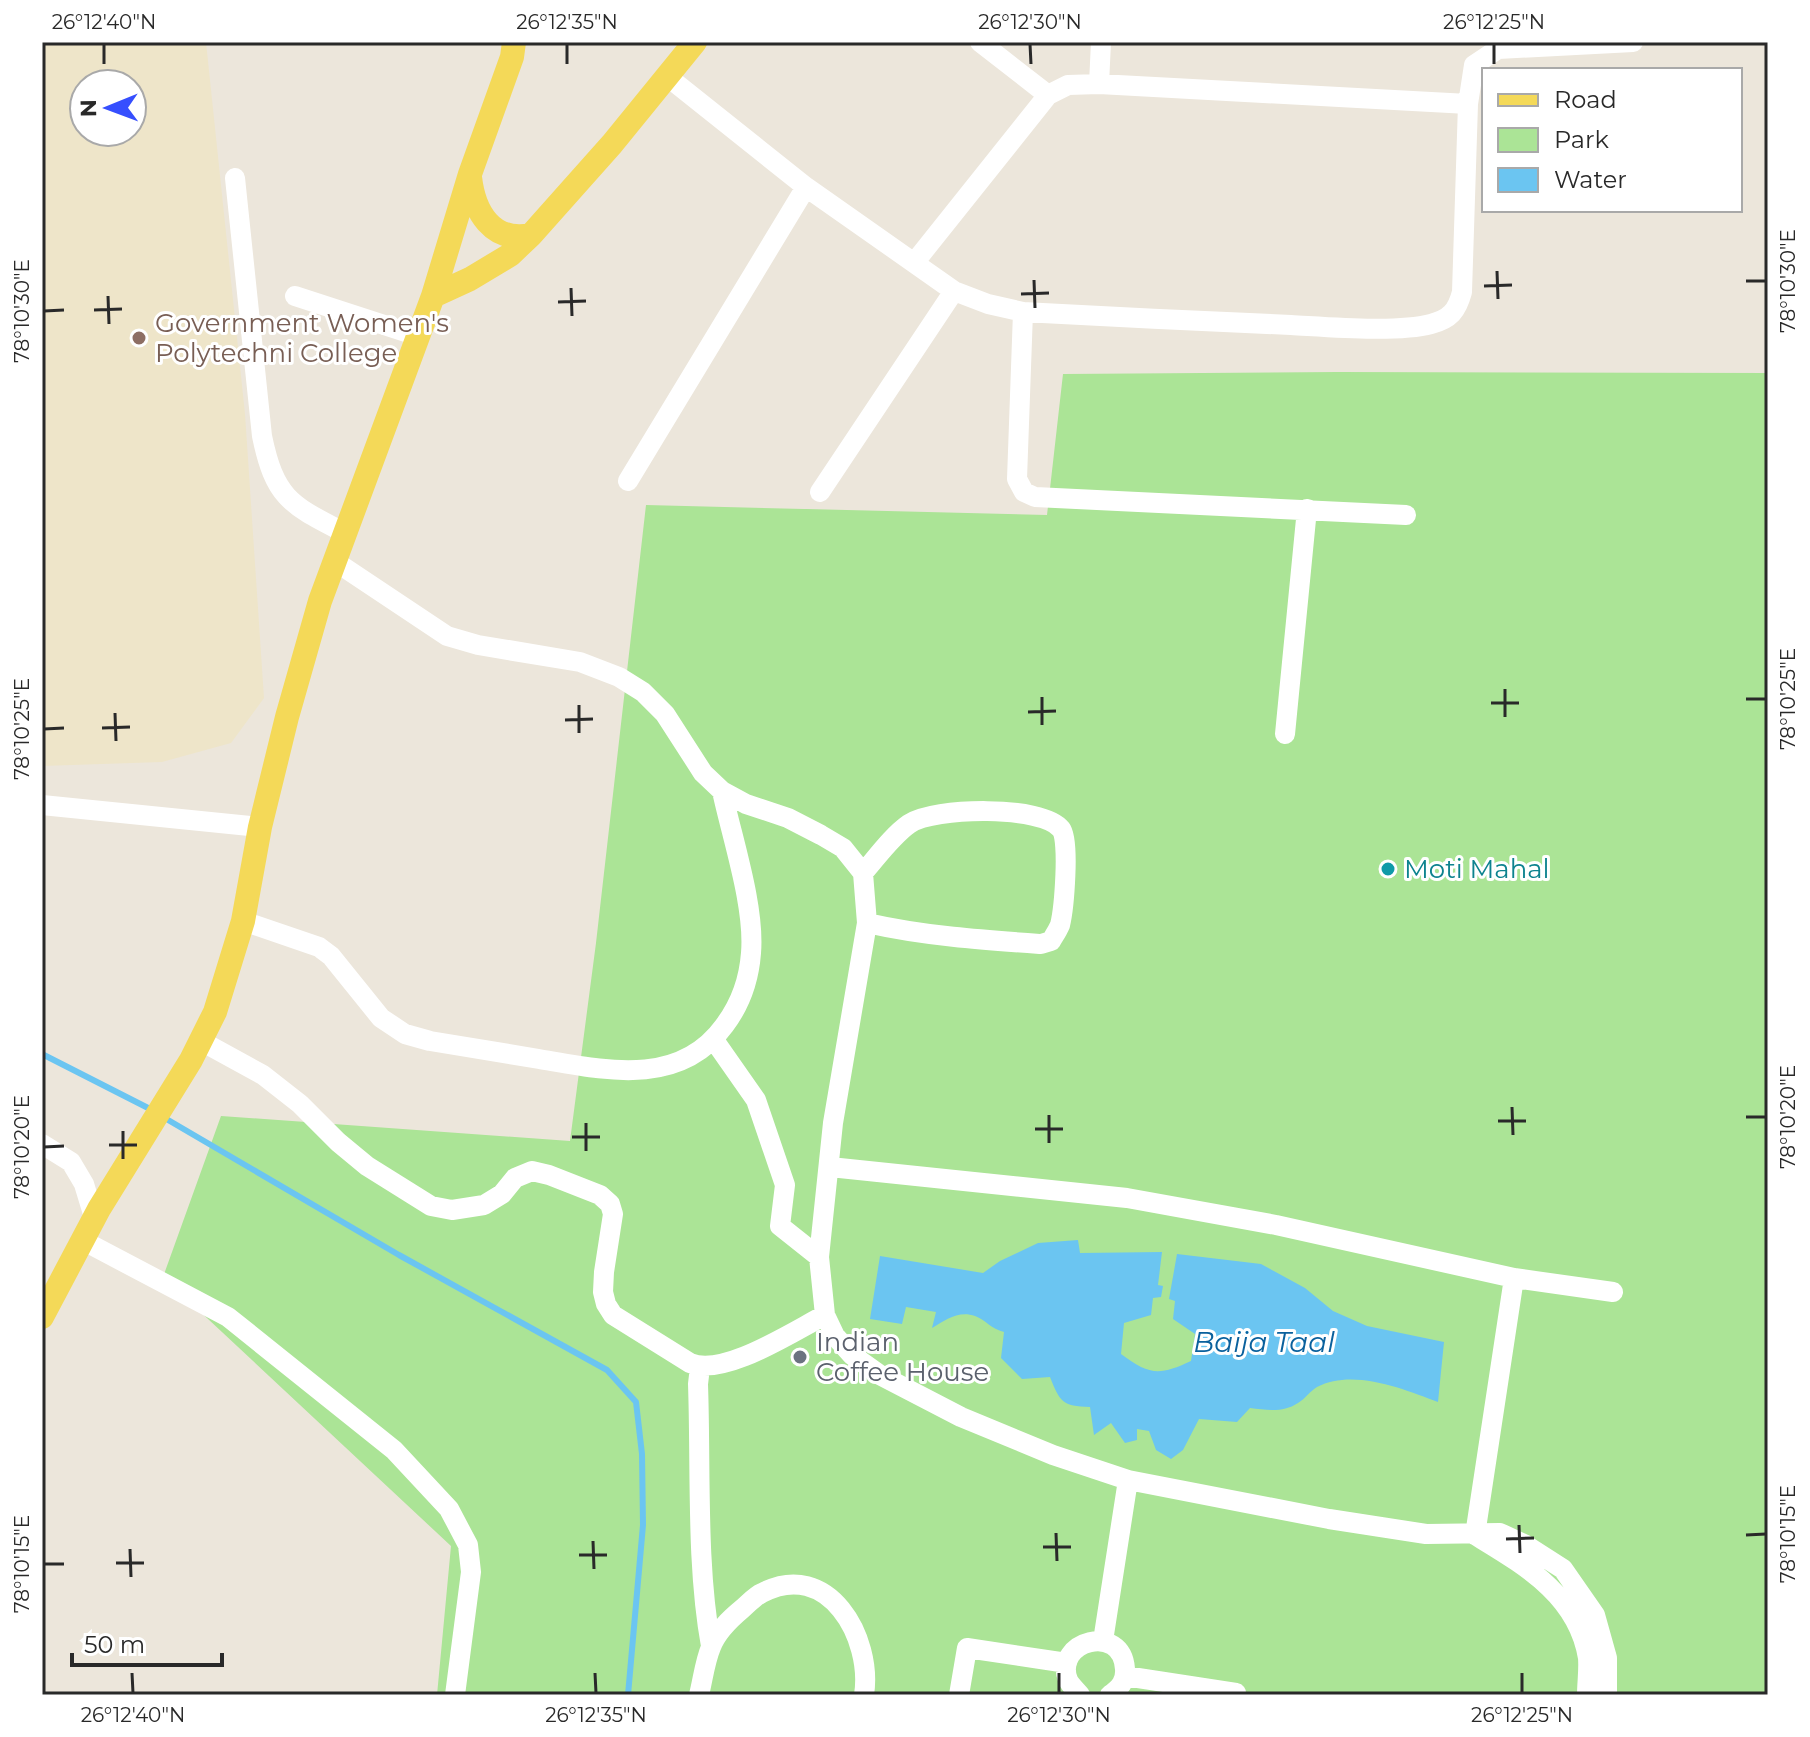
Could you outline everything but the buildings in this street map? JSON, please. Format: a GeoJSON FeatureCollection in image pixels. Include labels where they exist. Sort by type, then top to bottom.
{"type":"FeatureCollection","features":[{"type":"Feature","properties":{"kind":"main road"},"geometry":{"type":"LineString","coordinates":[[42,1317],[97,1213],[196,1051],[215,1012],[243,921],[260,827],[320,601],[433,296],[470,174],[512,57],[514,42]]}},
{"type":"Feature","properties":{"kind":"main road"},"geometry":{"type":"LineString","coordinates":[[433,296],[510,255],[531,235],[695,42]]}},
{"type":"Feature","properties":{"kind":"main road"},"geometry":{"type":"LineString","coordinates":[[470,174],[481,216],[501,233],[518,238],[531,235]]}},
{"type":"Feature","properties":{"kind":"street"},"geometry":{"type":"LineString","coordinates":[[980,42],[1048,95]]}},
{"type":"Feature","properties":{"kind":"street"},"geometry":{"type":"LineString","coordinates":[[1099,84],[1101,42]]}},
{"type":"Feature","properties":{"kind":"street"},"geometry":{"type":"LineString","coordinates":[[668,77],[806,187],[954,291],[988,304],[1023,312],[1327,327],[1429,325],[1450,316],[1458,308],[1462,292],[1468,104],[1475,42]]}},
{"type":"Feature","properties":{"kind":"street"},"geometry":{"type":"LineString","coordinates":[[1474,65],[1498,49],[1633,42]]}},
{"type":"Feature","properties":{"kind":"street"},"geometry":{"type":"LineString","coordinates":[[914,263],[1048,95],[1068,85],[1099,84],[1468,104]]}},
{"type":"Feature","properties":{"kind":"street"},"geometry":{"type":"LineString","coordinates":[[235,178],[262,436],[269,470],[284,494],[301,510],[345,533]]}},
{"type":"Feature","properties":{"kind":"street"},"geometry":{"type":"LineString","coordinates":[[628,481],[806,187]]}},
{"type":"Feature","properties":{"kind":"street"},"geometry":{"type":"LineString","coordinates":[[820,492],[954,291]]}},
{"type":"Feature","properties":{"kind":"street"},"geometry":{"type":"LineString","coordinates":[[295,296],[418,336]]}},
{"type":"Feature","properties":{"kind":"street"},"geometry":{"type":"LineString","coordinates":[[1023,312],[1017,479],[1024,492],[1035,497],[1406,515]]}},
{"type":"Feature","properties":{"kind":"street"},"geometry":{"type":"LineString","coordinates":[[1285,734],[1307,509]]}},
{"type":"Feature","properties":{"kind":"street"},"geometry":{"type":"LineString","coordinates":[[336,562],[447,636],[478,645],[580,662],[619,677],[643,692],[665,714],[703,773],[722,791],[821,835],[843,848],[863,873],[867,923],[833,1123],[819,1257],[825,1315],[835,1336],[852,1355],[880,1375],[961,1417],[1053,1455],[1128,1480],[1329,1519],[1426,1534],[1500,1533],[1563,1569],[1595,1615],[1607,1658],[1607,1695]]}},
{"type":"Feature","properties":{"kind":"street"},"geometry":{"type":"LineString","coordinates":[[243,921],[319,947],[331,956],[381,1018],[405,1034],[430,1041],[593,1068],[639,1070],[666,1067],[693,1058],[714,1040],[734,1013],[746,985],[751,951],[748,907],[722,791]]}},
{"type":"Feature","properties":{"kind":"street"},"geometry":{"type":"LineString","coordinates":[[42,805],[260,827]]}},
{"type":"Feature","properties":{"kind":"street"},"geometry":{"type":"LineString","coordinates":[[863,873],[909,824],[933,813],[968,810],[1053,821],[1064,831],[1067,852],[1059,926],[1051,941],[1041,944],[976,939],[903,931],[867,923]]}},
{"type":"Feature","properties":{"kind":"street"},"geometry":{"type":"LineString","coordinates":[[714,1040],[756,1100],[785,1185],[780,1226],[819,1257]]}},
{"type":"Feature","properties":{"kind":"street"},"geometry":{"type":"LineString","coordinates":[[196,1051],[263,1075],[300,1104],[367,1166],[431,1206],[452,1210],[484,1205],[502,1194],[515,1178],[532,1171],[600,1195],[610,1204],[613,1214],[604,1272],[606,1304],[613,1315],[695,1365],[719,1366],[737,1360],[825,1315]]}},
{"type":"Feature","properties":{"kind":"street"},"geometry":{"type":"LineString","coordinates":[[42,1144],[71,1162],[97,1213]]}},
{"type":"Feature","properties":{"kind":"street"},"geometry":{"type":"LineString","coordinates":[[830,1167],[1127,1198],[1276,1225],[1514,1278],[1613,1292]]}},
{"type":"Feature","properties":{"kind":"street"},"geometry":{"type":"LineString","coordinates":[[82,1240],[228,1317],[394,1450],[449,1509],[468,1545],[471,1572],[455,1695]]}},
{"type":"Feature","properties":{"kind":"street"},"geometry":{"type":"LineString","coordinates":[[1475,1535],[1514,1278]]}},
{"type":"Feature","properties":{"kind":"street"},"geometry":{"type":"LineString","coordinates":[[695,1365],[705,1612],[711,1646]]}},
{"type":"Feature","properties":{"kind":"street"},"geometry":{"type":"LineString","coordinates":[[1103,1641],[1128,1480]]}},
{"type":"Feature","properties":{"kind":"street"},"geometry":{"type":"LineString","coordinates":[[1475,1535],[1530,1569],[1567,1604],[1579,1625],[1588,1659],[1587,1695]]}},
{"type":"Feature","properties":{"kind":"street"},"geometry":{"type":"LineString","coordinates":[[699,1695],[711,1646],[724,1625],[762,1593],[789,1586],[806,1587],[826,1595],[844,1610],[855,1627],[864,1669],[864,1695]]}},
{"type":"Feature","properties":{"kind":"street"},"geometry":{"type":"LineString","coordinates":[[1080,1695],[1068,1679],[1067,1663],[1075,1649],[1090,1641],[1103,1641],[1114,1646],[1124,1661],[1125,1676],[1119,1689],[1110,1695]]}},
{"type":"Feature","properties":{"kind":"street"},"geometry":{"type":"LineString","coordinates":[[959,1695],[967,1648],[1067,1663]]}},
{"type":"Feature","properties":{"kind":"street"},"geometry":{"type":"LineString","coordinates":[[1125,1676],[1235,1695]]}},
{"type":"Feature","properties":{"kind":"shaded area","name":"Government Women's Polytechni College"},"geometry":{"type":"Polygon","coordinates":[[[42,42],[206,42],[245,414],[264,698],[231,743],[162,762],[42,766],[42,42]]]}},
{"type":"Feature","properties":{"kind":"green space"},"geometry":{"type":"Polygon","coordinates":[[[1768,373],[1768,1695],[437,1695],[451,1546],[163,1277],[221,1116],[570,1141],[646,505],[1047,515],[1063,374],[1768,373]]]}},
{"type":"Feature","properties":{"kind":"water","name":"Baija Taal"},"geometry":{"type":"Polygon","coordinates":[[[1078,1240],[1080,1253],[1162,1252],[1158,1285],[1163,1286],[1161,1297],[1153,1298],[1151,1315],[1124,1323],[1121,1354],[1139,1366],[1162,1371],[1191,1361],[1195,1334],[1173,1319],[1175,1301],[1169,1299],[1177,1254],[1261,1264],[1305,1288],[1333,1311],[1367,1326],[1444,1342],[1438,1402],[1378,1382],[1331,1382],[1317,1387],[1287,1408],[1250,1408],[1237,1422],[1199,1419],[1183,1450],[1171,1459],[1156,1450],[1149,1431],[1137,1429],[1137,1440],[1125,1443],[1111,1423],[1094,1435],[1090,1407],[1063,1401],[1050,1377],[1022,1379],[1001,1358],[1004,1332],[979,1318],[969,1314],[958,1315],[932,1328],[936,1312],[906,1307],[902,1324],[870,1319],[880,1256],[983,1273],[1038,1243],[1078,1240]]]}},
{"type":"Feature","properties":{"kind":"waterway"},"geometry":{"type":"LineString","coordinates":[[42,1054],[154,1111]]}},
{"type":"Feature","properties":{"kind":"waterway"},"geometry":{"type":"LineString","coordinates":[[163,1117],[399,1255],[607,1370],[636,1402],[642,1454],[643,1525],[628,1695]]}},
{"type":"Feature","properties":{"kind":"place","name":"Government Women's Polytechni College"},"geometry":{"type":"Point","coordinates":[139,338]}},
{"type":"Feature","properties":{"kind":"place","name":"Moti Mahal"},"geometry":{"type":"Point","coordinates":[1388,869]}},
{"type":"Feature","properties":{"kind":"place","name":"Indian Coffee House"},"geometry":{"type":"Point","coordinates":[800,1357]}}]}
